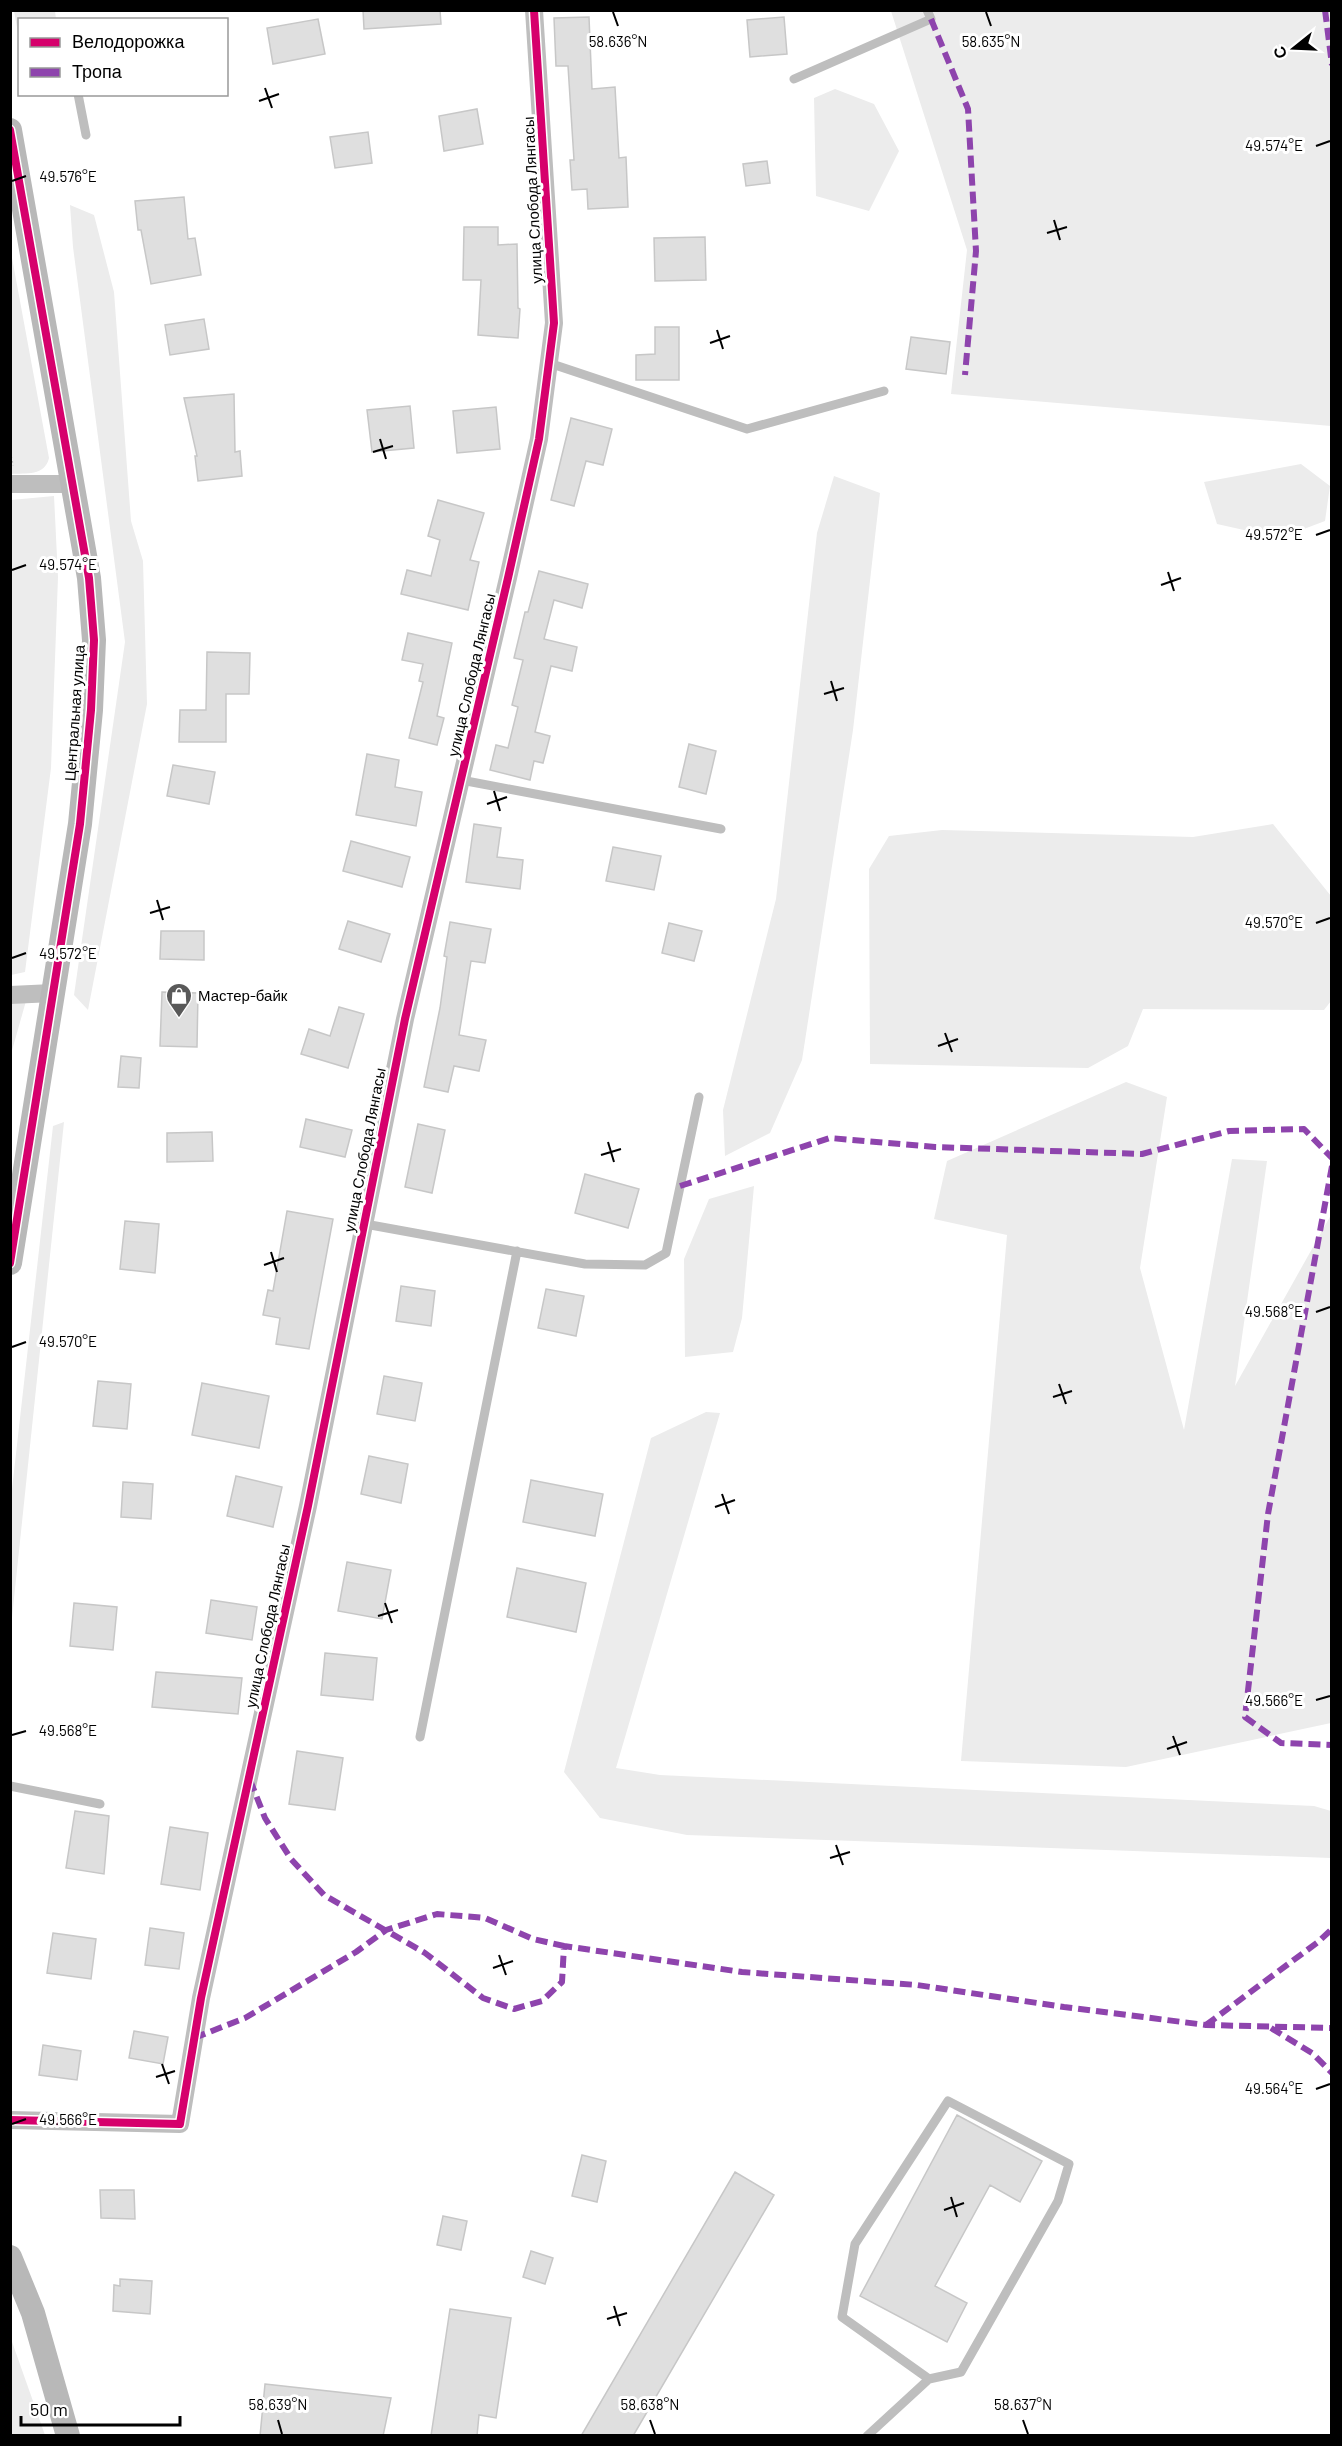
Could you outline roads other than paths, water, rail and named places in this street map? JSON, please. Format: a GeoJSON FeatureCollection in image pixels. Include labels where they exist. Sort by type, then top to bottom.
{"type":"FeatureCollection","features":[{"type":"Feature","properties":{"kind":"street","name":"улица Слобода Лянгасы"},"geometry":{"type":"LineString","coordinates":[[10,2120],[180,2124],[201,1998],[303,1528],[405,1019],[536,450],[554,323],[534,10]]}},
{"type":"Feature","properties":{"kind":"street","name":"Центральная улица"},"geometry":{"type":"LineString","coordinates":[[10,130],[73,484],[88,578],[94,640],[91,710],[80,824],[10,1263]]}},
{"type":"Feature","properties":{"kind":"street"},"geometry":{"type":"LineString","coordinates":[[10,484],[73,484]]}},
{"type":"Feature","properties":{"kind":"street"},"geometry":{"type":"LineString","coordinates":[[10,995],[53,993]]}},
{"type":"Feature","properties":{"kind":"street"},"geometry":{"type":"LineString","coordinates":[[10,2257],[33,2313],[68,2436]]}},
{"type":"Feature","properties":{"kind":"lane"},"geometry":{"type":"LineString","coordinates":[[794,79],[931,19],[927,10]]}},
{"type":"Feature","properties":{"kind":"lane"},"geometry":{"type":"LineString","coordinates":[[78,96],[86,135]]}},
{"type":"Feature","properties":{"kind":"lane"},"geometry":{"type":"LineString","coordinates":[[549,363],[747,429],[884,391]]}},
{"type":"Feature","properties":{"kind":"lane"},"geometry":{"type":"LineString","coordinates":[[461,780],[721,829]]}},
{"type":"Feature","properties":{"kind":"lane"},"geometry":{"type":"LineString","coordinates":[[365,1224],[585,1264],[645,1265],[666,1253],[699,1097]]}},
{"type":"Feature","properties":{"kind":"lane"},"geometry":{"type":"LineString","coordinates":[[420,1737],[517,1251]]}},
{"type":"Feature","properties":{"kind":"lane"},"geometry":{"type":"LineString","coordinates":[[10,1786],[100,1804]]}},
{"type":"Feature","properties":{"kind":"lane"},"geometry":{"type":"LineString","coordinates":[[867,2436],[929,2379],[962,2372],[1058,2201],[1069,2164],[948,2101],[855,2244],[842,2317],[929,2379]]}},
{"type":"Feature","properties":{"kind":"place","name":"Мастер-байк"},"geometry":{"type":"Point","coordinates":[179,1019]}}]}
